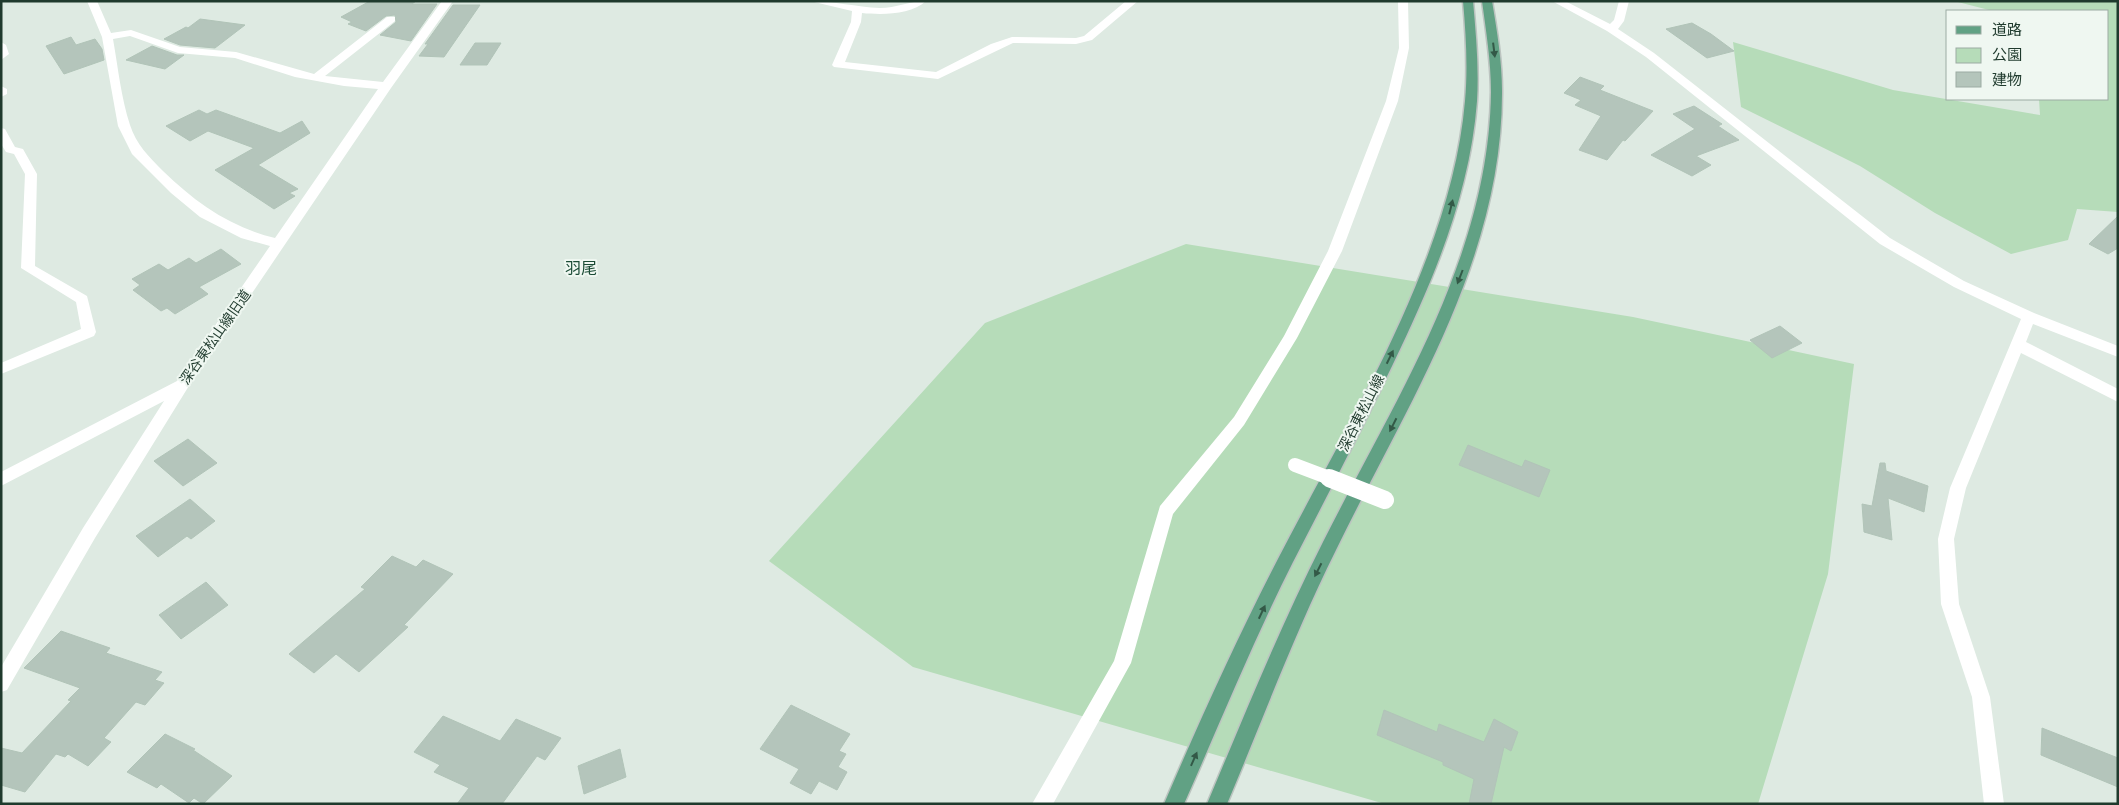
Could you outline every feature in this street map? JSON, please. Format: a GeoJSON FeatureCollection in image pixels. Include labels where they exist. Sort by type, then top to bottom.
{"type":"FeatureCollection","features":[{"type":"Feature","properties":{"kind":"main road","name":"深谷東松山線"},"geometry":{"type":"LineString","coordinates":[[1174,804],[1284,565],[1411,313],[1446,227],[1459,176],[1468,127],[1473,56],[1468,1]]}},
{"type":"Feature","properties":{"kind":"main road"},"geometry":{"type":"LineString","coordinates":[[1217,804],[1312,581],[1401,409],[1442,322],[1478,227],[1487,184],[1496,103],[1495,60],[1487,1]]}},
{"type":"Feature","properties":{"kind":"street"},"geometry":{"type":"LineString","coordinates":[[92,1],[107,37],[124,126],[136,150],[176,190],[205,214],[246,235],[280,244]]}},
{"type":"Feature","properties":{"kind":"street","name":"深谷東松山線旧道"},"geometry":{"type":"LineString","coordinates":[[1,684],[89,533],[182,385],[386,86],[448,1]]}},
{"type":"Feature","properties":{"kind":"street"},"geometry":{"type":"LineString","coordinates":[[816,1],[857,9],[899,9],[921,1]]}},
{"type":"Feature","properties":{"kind":"street"},"geometry":{"type":"LineString","coordinates":[[857,9],[856,22],[838,65],[938,76],[995,46],[1012,40],[1076,41],[1088,38],[1133,1]]}},
{"type":"Feature","properties":{"kind":"street"},"geometry":{"type":"LineString","coordinates":[[1042,804],[1122,663],[1166,511],[1239,421],[1290,338],[1335,251],[1392,101],[1404,48],[1405,12],[1403,1]]}},
{"type":"Feature","properties":{"kind":"street"},"geometry":{"type":"LineString","coordinates":[[1557,1],[1611,29],[1650,55],[1885,241],[1959,284],[2029,316],[2118,352]]}},
{"type":"Feature","properties":{"kind":"street"},"geometry":{"type":"LineString","coordinates":[[1611,29],[1620,21],[1620,3]]}},
{"type":"Feature","properties":{"kind":"street"},"geometry":{"type":"LineString","coordinates":[[316,78],[391,19]]}},
{"type":"Feature","properties":{"kind":"street"},"geometry":{"type":"LineString","coordinates":[[107,37],[131,33],[178,50],[236,55],[278,69],[316,78],[344,83],[386,86]]}},
{"type":"Feature","properties":{"kind":"street"},"geometry":{"type":"LineString","coordinates":[[1,45],[3,54],[1,57]]}},
{"type":"Feature","properties":{"kind":"street"},"geometry":{"type":"LineString","coordinates":[[1,89],[1,94]]}},
{"type":"Feature","properties":{"kind":"street"},"geometry":{"type":"LineString","coordinates":[[1,132],[10,149],[19,152],[31,174],[28,268],[82,299],[89,332],[1,369]]}},
{"type":"Feature","properties":{"kind":"street"},"geometry":{"type":"LineString","coordinates":[[1994,804],[1981,696],[1950,604],[1946,539],[1958,488],[2029,316]]}},
{"type":"Feature","properties":{"kind":"street"},"geometry":{"type":"LineString","coordinates":[[2018,344],[2118,396]]}},
{"type":"Feature","properties":{"kind":"street"},"geometry":{"type":"LineString","coordinates":[[1,480],[182,385]]}},
{"type":"Feature","properties":{"kind":"street"},"geometry":{"type":"LineString","coordinates":[[1295,464],[1385,500]]}},
{"type":"Feature","properties":{"kind":"green space"},"geometry":{"type":"Polygon","coordinates":[[[1954,1],[2118,1],[2118,212],[2077,209],[2068,240],[2011,254],[1935,213],[1860,166],[1741,107],[1733,42],[1893,90],[2040,115],[2039,100],[2109,100],[2109,10],[1989,10],[1954,1]]]}},
{"type":"Feature","properties":{"kind":"green space"},"geometry":{"type":"Polygon","coordinates":[[[1186,244],[1633,317],[1854,364],[1828,574],[1758,804],[1385,804],[913,667],[769,561],[985,323],[1186,244]]]}},
{"type":"Feature","properties":{"kind":"building"},"geometry":{"type":"Polygon","coordinates":[[[370,1],[416,1],[412,4],[437,4],[411,41],[380,35],[396,22],[395,15],[386,16],[366,31],[348,24],[352,22],[341,17],[370,1]]]}},
{"type":"Feature","properties":{"kind":"building"},"geometry":{"type":"Polygon","coordinates":[[[453,5],[480,5],[444,57],[419,56],[428,44],[425,44],[453,5]]]}},
{"type":"Feature","properties":{"kind":"building"},"geometry":{"type":"Polygon","coordinates":[[[200,19],[245,25],[215,48],[180,45],[164,39],[186,27],[188,28],[200,19]]]}},
{"type":"Feature","properties":{"kind":"building"},"geometry":{"type":"Polygon","coordinates":[[[1692,23],[1734,51],[1707,58],[1666,29],[1692,23]]]}},
{"type":"Feature","properties":{"kind":"building"},"geometry":{"type":"Polygon","coordinates":[[[71,37],[76,45],[95,39],[102,49],[104,60],[64,74],[46,46],[71,37]]]}},
{"type":"Feature","properties":{"kind":"building"},"geometry":{"type":"Polygon","coordinates":[[[475,43],[501,43],[487,65],[460,65],[475,43]]]}},
{"type":"Feature","properties":{"kind":"building"},"geometry":{"type":"Polygon","coordinates":[[[152,46],[177,55],[184,55],[165,69],[126,60],[152,46]]]}},
{"type":"Feature","properties":{"kind":"building"},"geometry":{"type":"Polygon","coordinates":[[[1580,77],[1604,86],[1600,90],[1653,111],[1625,141],[1623,140],[1607,160],[1579,150],[1601,116],[1575,105],[1581,100],[1564,93],[1580,77]]]}},
{"type":"Feature","properties":{"kind":"building"},"geometry":{"type":"Polygon","coordinates":[[[1694,106],[1722,124],[1718,126],[1739,140],[1696,156],[1711,165],[1692,176],[1651,155],[1695,129],[1673,114],[1694,106]]]}},
{"type":"Feature","properties":{"kind":"building"},"geometry":{"type":"Polygon","coordinates":[[[199,110],[207,114],[216,110],[280,133],[302,121],[310,133],[258,165],[298,189],[289,193],[295,196],[274,209],[215,170],[254,148],[208,131],[190,141],[166,126],[199,110]]]}},
{"type":"Feature","properties":{"kind":"building"},"geometry":{"type":"Polygon","coordinates":[[[2118,216],[2118,248],[2108,254],[2089,244],[2118,216]]]}},
{"type":"Feature","properties":{"kind":"building"},"geometry":{"type":"Polygon","coordinates":[[[221,249],[241,264],[199,287],[208,294],[175,314],[167,308],[161,311],[133,290],[140,285],[132,279],[159,264],[168,270],[189,258],[196,263],[221,249]]]}},
{"type":"Feature","properties":{"kind":"building"},"geometry":{"type":"Polygon","coordinates":[[[1780,326],[1802,343],[1772,358],[1750,340],[1780,326]]]}},
{"type":"Feature","properties":{"kind":"building"},"geometry":{"type":"Polygon","coordinates":[[[188,439],[217,463],[183,486],[154,461],[188,439]]]}},
{"type":"Feature","properties":{"kind":"building"},"geometry":{"type":"Polygon","coordinates":[[[1468,445],[1522,467],[1525,460],[1550,470],[1539,497],[1459,465],[1468,445]]]}},
{"type":"Feature","properties":{"kind":"building"},"geometry":{"type":"Polygon","coordinates":[[[1880,463],[1885,463],[1886,471],[1928,486],[1924,512],[1888,498],[1892,540],[1864,532],[1862,504],[1872,506],[1880,463]]]}},
{"type":"Feature","properties":{"kind":"building"},"geometry":{"type":"Polygon","coordinates":[[[190,499],[215,521],[191,539],[187,536],[158,557],[136,536],[190,499]]]}},
{"type":"Feature","properties":{"kind":"building"},"geometry":{"type":"Polygon","coordinates":[[[392,556],[416,567],[423,560],[453,574],[404,625],[408,627],[359,672],[336,654],[314,673],[289,654],[365,589],[361,587],[392,556]]]}},
{"type":"Feature","properties":{"kind":"building"},"geometry":{"type":"Polygon","coordinates":[[[206,582],[228,605],[181,639],[159,615],[206,582]]]}},
{"type":"Feature","properties":{"kind":"building"},"geometry":{"type":"Polygon","coordinates":[[[61,631],[110,648],[106,653],[162,672],[155,680],[164,683],[145,705],[136,702],[104,738],[111,742],[88,766],[68,754],[65,757],[56,754],[25,792],[1,785],[1,748],[22,753],[71,701],[68,700],[80,688],[24,668],[61,631]]]}},
{"type":"Feature","properties":{"kind":"building"},"geometry":{"type":"Polygon","coordinates":[[[791,705],[850,734],[839,751],[846,754],[838,767],[847,772],[837,790],[819,781],[811,794],[790,783],[799,769],[760,749],[791,705]]]}},
{"type":"Feature","properties":{"kind":"building"},"geometry":{"type":"Polygon","coordinates":[[[1384,710],[1437,732],[1439,724],[1484,742],[1494,719],[1518,732],[1511,751],[1504,747],[1491,804],[1469,804],[1474,779],[1443,765],[1443,762],[1377,735],[1384,710]]]}},
{"type":"Feature","properties":{"kind":"building"},"geometry":{"type":"Polygon","coordinates":[[[443,716],[500,741],[516,719],[561,738],[545,760],[537,756],[502,804],[457,804],[469,788],[434,772],[440,765],[414,752],[443,716]]]}},
{"type":"Feature","properties":{"kind":"building"},"geometry":{"type":"Polygon","coordinates":[[[2042,728],[2118,758],[2118,787],[2041,755],[2042,728]]]}},
{"type":"Feature","properties":{"kind":"building"},"geometry":{"type":"Polygon","coordinates":[[[165,734],[195,749],[193,750],[232,776],[203,804],[194,798],[189,803],[161,784],[157,788],[127,772],[165,734]]]}},
{"type":"Feature","properties":{"kind":"building"},"geometry":{"type":"Polygon","coordinates":[[[620,749],[626,777],[584,794],[578,766],[620,749]]]}},
{"type":"Feature","properties":{"kind":"district","name":"羽尾"},"geometry":{"type":"Point","coordinates":[581,268]}}]}
